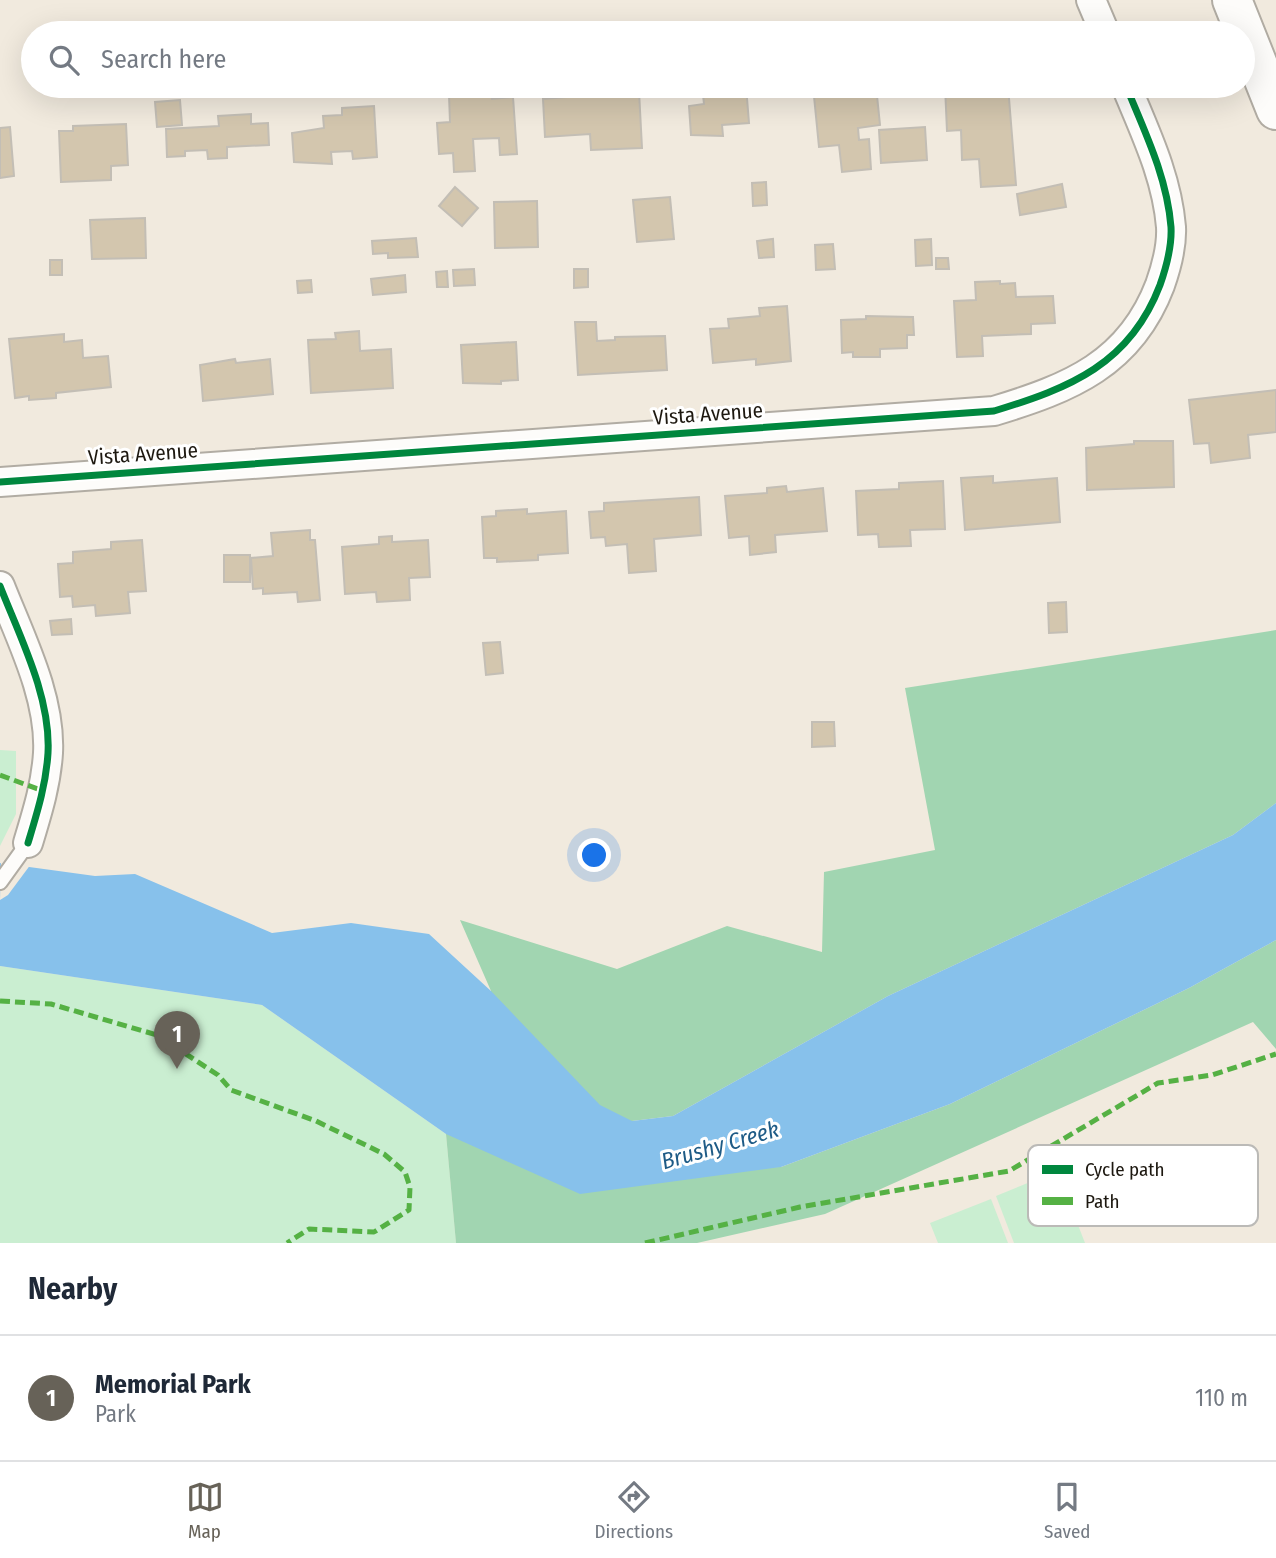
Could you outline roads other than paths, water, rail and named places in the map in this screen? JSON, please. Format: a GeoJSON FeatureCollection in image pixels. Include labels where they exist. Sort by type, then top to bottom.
{"type":"FeatureCollection","features":[{"type":"Feature","properties":{"kind":"main road"},"geometry":{"type":"LineString","coordinates":[[1232,0],[1240,21]]}},
{"type":"Feature","properties":{"kind":"main road"},"geometry":{"type":"LineString","coordinates":[[1255,58],[1276,110]]}},
{"type":"Feature","properties":{"kind":"street"},"geometry":{"type":"LineString","coordinates":[[1091,0],[1100,21]]}},
{"type":"Feature","properties":{"kind":"street","name":"Vista Avenue"},"geometry":{"type":"LineString","coordinates":[[0,482],[994,411],[1040,397],[1078,381],[1112,357],[1135,332],[1153,302],[1165,270],[1171,230],[1166,195],[1155,156],[1131,98]]}},
{"type":"Feature","properties":{"kind":"street"},"geometry":{"type":"LineString","coordinates":[[1,593],[45,714],[48,750],[43,792],[28,843]]}},
{"type":"Feature","properties":{"kind":"lane"},"geometry":{"type":"LineString","coordinates":[[0,881],[28,843]]}},
{"type":"Feature","properties":{"kind":"water","name":"Brushy Creek"},"geometry":{"type":"Polygon","coordinates":[[[1276,803],[1276,940],[1189,988],[950,1104],[781,1167],[580,1194],[446,1134],[262,1005],[0,966],[0,863],[95,876],[135,874],[272,933],[351,923],[429,934],[491,991],[600,1105],[632,1121],[673,1116],[888,996],[1233,835],[1276,803]]]}},
{"type":"Feature","properties":{"kind":"place","name":"Memorial Park"},"geometry":{"type":"Point","coordinates":[177,1069]}}]}
